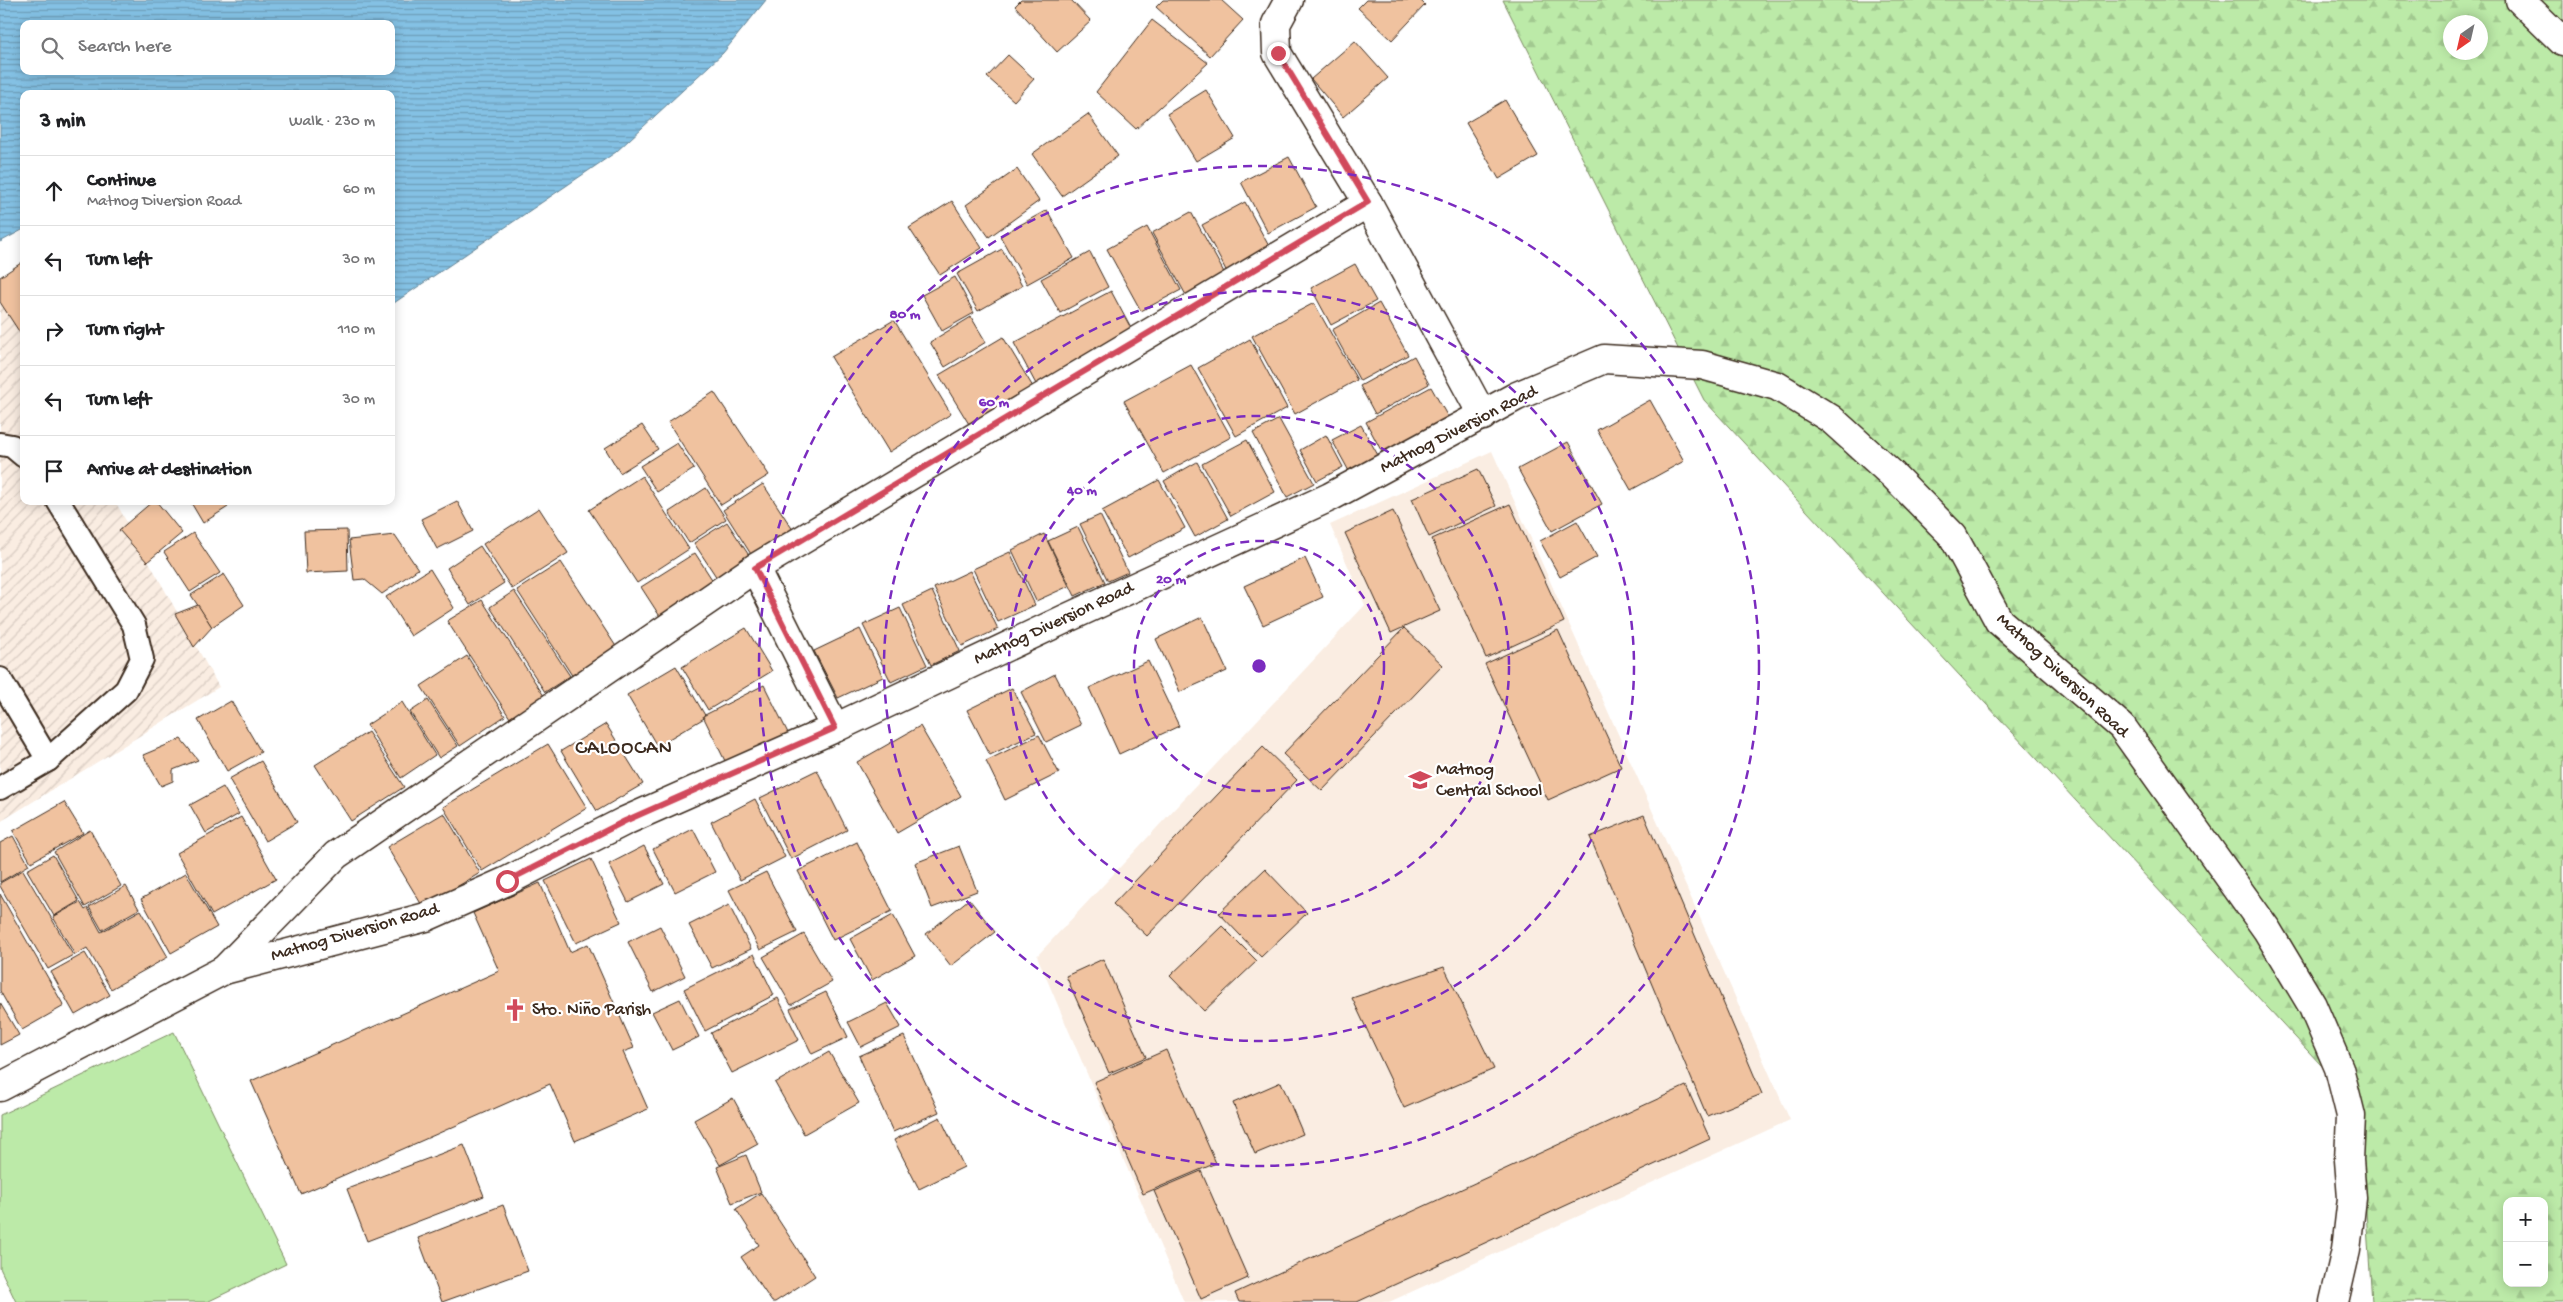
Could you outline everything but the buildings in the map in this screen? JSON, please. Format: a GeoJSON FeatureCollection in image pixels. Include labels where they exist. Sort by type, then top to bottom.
{"type":"FeatureCollection","features":[{"type":"Feature","properties":{"kind":"street"},"geometry":{"type":"LineString","coordinates":[[1288,0],[1276,24],[1278,53],[1368,202],[1483,416]]}},
{"type":"Feature","properties":{"kind":"street"},"geometry":{"type":"LineString","coordinates":[[2520,0],[2563,42]]}},
{"type":"Feature","properties":{"kind":"street"},"geometry":{"type":"LineString","coordinates":[[0,1087],[224,970],[336,855],[755,568],[1368,202]]}},
{"type":"Feature","properties":{"kind":"street","name":"Matnog Diversion Road"},"geometry":{"type":"LineString","coordinates":[[224,970],[426,917],[507,881],[625,821],[835,728],[1056,623],[1330,497],[1517,396],[1604,359],[1702,365],[1777,386],[1831,419],[1893,475],[1953,536],[1999,621],[2122,727],[2267,930],[2312,1005],[2339,1068],[2351,1116],[2350,1160],[2352,1198],[2346,1250],[2334,1302]]}},
{"type":"Feature","properties":{"kind":"street"},"geometry":{"type":"LineString","coordinates":[[755,568],[835,728]]}},
{"type":"Feature","properties":{"kind":"lane"},"geometry":{"type":"LineString","coordinates":[[0,444],[12,446],[20,453]]}},
{"type":"Feature","properties":{"kind":"lane"},"geometry":{"type":"LineString","coordinates":[[0,788],[48,760],[126,690],[142,659],[134,625],[60,505]]}},
{"type":"Feature","properties":{"kind":"lane"},"geometry":{"type":"LineString","coordinates":[[0,678],[48,760]]}},
{"type":"Feature","properties":{"kind":"shaded area"},"geometry":{"type":"Polygon","coordinates":[[[0,294],[20,330],[20,505],[117,505],[219,687],[0,822],[0,294]]]}},
{"type":"Feature","properties":{"kind":"shaded area","name":"Matnog Central School"},"geometry":{"type":"Polygon","coordinates":[[[1492,451],[1790,1120],[1389,1302],[1184,1302],[1037,956],[1365,605],[1330,525],[1492,451]]]}},
{"type":"Feature","properties":{"kind":"green space"},"geometry":{"type":"Polygon","coordinates":[[[1503,0],[2563,0],[2563,1302],[2372,1302],[2359,1106],[1704,400],[1503,0]]]}},
{"type":"Feature","properties":{"kind":"green space"},"geometry":{"type":"Polygon","coordinates":[[[174,1032],[286,1264],[207,1302],[16,1302],[0,1268],[0,1115],[174,1032]]]}},
{"type":"Feature","properties":{"kind":"water"},"geometry":{"type":"Polygon","coordinates":[[[0,0],[766,0],[723,53],[616,152],[395,302],[395,90],[20,90],[20,231],[0,242],[0,0]]]}},
{"type":"Feature","properties":{"kind":"place","name":"Matnog Central School"},"geometry":{"type":"Point","coordinates":[1420,780]}},
{"type":"Feature","properties":{"kind":"place","name":"Sto. Niño Parish"},"geometry":{"type":"Point","coordinates":[515,1010]}},
{"type":"Feature","properties":{"kind":"district","name":"CALOOCAN"},"geometry":{"type":"Point","coordinates":[624,749]}},
{"type":"Feature","properties":{"kind":"route"},"geometry":{"type":"LineString","coordinates":[[507,881],[625,821],[835,728],[755,568],[1368,202],[1278,53]]}}]}
